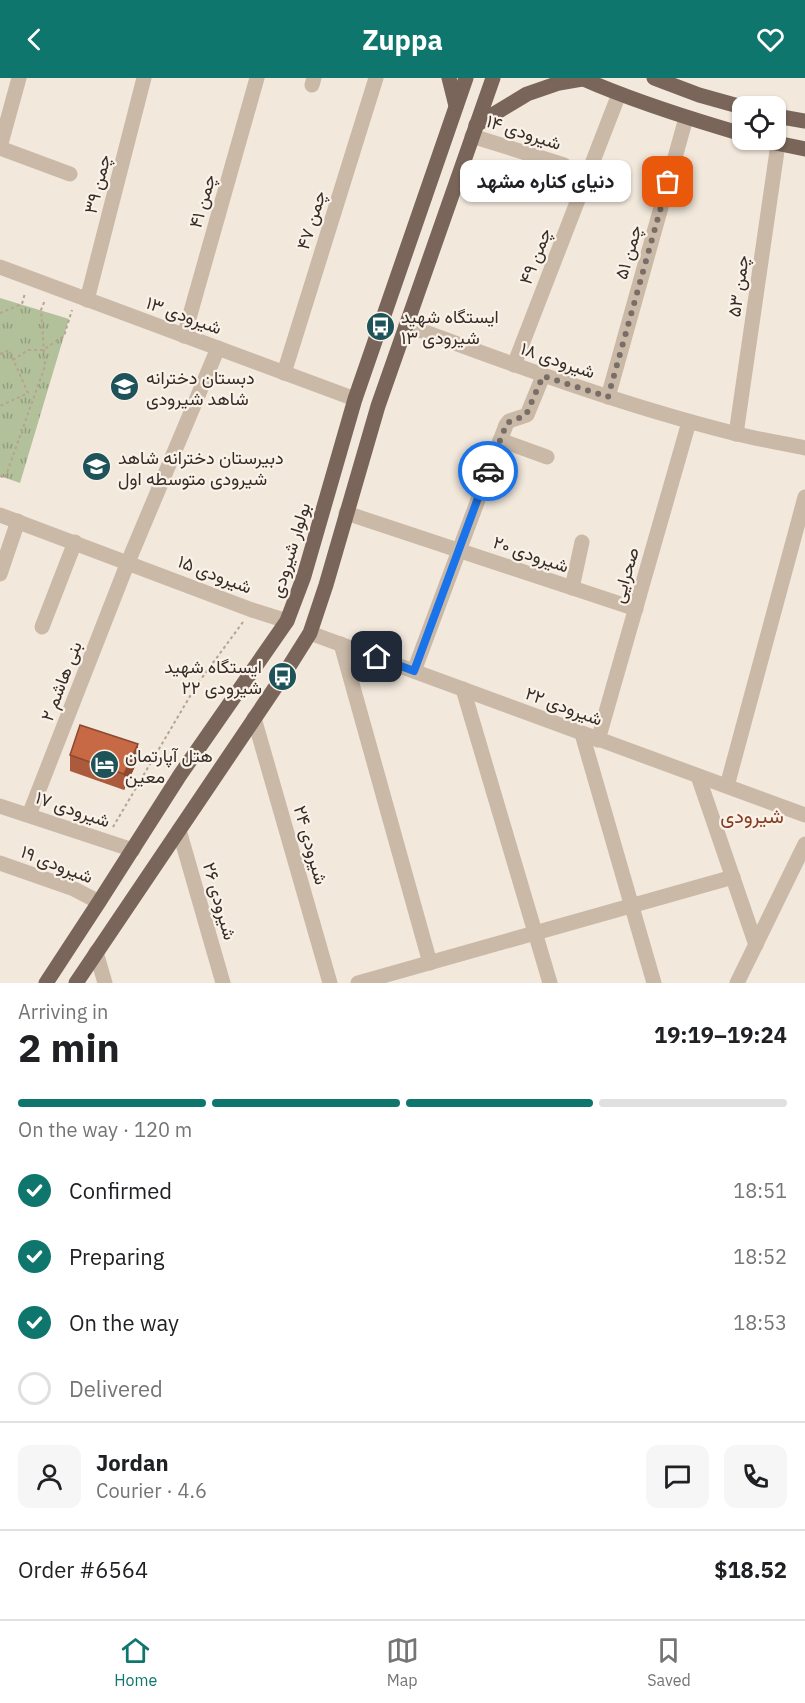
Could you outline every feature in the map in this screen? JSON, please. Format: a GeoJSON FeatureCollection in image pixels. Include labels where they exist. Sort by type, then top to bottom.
{"type":"FeatureCollection","features":[{"type":"Feature","properties":{"kind":"main road"},"geometry":{"type":"LineString","coordinates":[[448,78],[456,106]]}},
{"type":"Feature","properties":{"kind":"main road","name":"بولوار شیرودی"},"geometry":{"type":"LineString","coordinates":[[46,983],[180,775],[287,621],[304,576],[355,399],[466,78]]}},
{"type":"Feature","properties":{"kind":"main road"},"geometry":{"type":"LineString","coordinates":[[76,983],[310,633],[378,406],[493,78]]}},
{"type":"Feature","properties":{"kind":"main road"},"geometry":{"type":"LineString","coordinates":[[474,130],[527,94],[581,78],[686,118],[732,131]]}},
{"type":"Feature","properties":{"kind":"main road"},"geometry":{"type":"LineString","coordinates":[[654,78],[732,104]]}},
{"type":"Feature","properties":{"kind":"main road"},"geometry":{"type":"LineString","coordinates":[[786,118],[805,122]]}},
{"type":"Feature","properties":{"kind":"main road"},"geometry":{"type":"LineString","coordinates":[[786,145],[805,149]]}},
{"type":"Feature","properties":{"kind":"street"},"geometry":{"type":"LineString","coordinates":[[19,78],[0,148],[70,174]]}},
{"type":"Feature","properties":{"kind":"street","name":"چمن ۳۹"},"geometry":{"type":"LineString","coordinates":[[82,298],[144,78]]}},
{"type":"Feature","properties":{"kind":"street","name":"چمن ۴۱"},"geometry":{"type":"LineString","coordinates":[[184,336],[257,78]]}},
{"type":"Feature","properties":{"kind":"street","name":"چمن ۴۷"},"geometry":{"type":"LineString","coordinates":[[284,373],[376,78]]}},
{"type":"Feature","properties":{"kind":"street","name":"چمن ۴۹"},"geometry":{"type":"LineString","coordinates":[[514,365],[619,94]]}},
{"type":"Feature","properties":{"kind":"street","name":"چمن ۵۱"},"geometry":{"type":"LineString","coordinates":[[608,397],[686,118]]}},
{"type":"Feature","properties":{"kind":"street","name":"شیرودی ۱۴"},"geometry":{"type":"LineString","coordinates":[[474,130],[564,165]]}},
{"type":"Feature","properties":{"kind":"street","name":"چمن ۵۳"},"geometry":{"type":"LineString","coordinates":[[736,434],[777,150]]}},
{"type":"Feature","properties":{"kind":"street","name":"شیرودی ۱۳"},"geometry":{"type":"LineString","coordinates":[[0,267],[355,399]]}},
{"type":"Feature","properties":{"kind":"street","name":"شیرودی ۱۸"},"geometry":{"type":"LineString","coordinates":[[406,325],[543,376],[608,397],[736,434],[805,448]]}},
{"type":"Feature","properties":{"kind":"street","name":"بنی هاشم ۲"},"geometry":{"type":"LineString","coordinates":[[29,814],[128,562],[218,348]]}},
{"type":"Feature","properties":{"kind":"street"},"geometry":{"type":"LineString","coordinates":[[414,671],[507,423],[528,414],[543,376]]}},
{"type":"Feature","properties":{"kind":"street","name":"صحرایی"},"geometry":{"type":"LineString","coordinates":[[598,740],[690,422]]}},
{"type":"Feature","properties":{"kind":"street"},"geometry":{"type":"LineString","coordinates":[[500,440],[547,458]]}},
{"type":"Feature","properties":{"kind":"street"},"geometry":{"type":"LineString","coordinates":[[727,786],[805,497]]}},
{"type":"Feature","properties":{"kind":"street","name":"شیرودی ۲۰"},"geometry":{"type":"LineString","coordinates":[[346,513],[636,609]]}},
{"type":"Feature","properties":{"kind":"street","name":"شیرودی ۱۵"},"geometry":{"type":"LineString","coordinates":[[0,515],[252,610],[287,621]]}},
{"type":"Feature","properties":{"kind":"street"},"geometry":{"type":"LineString","coordinates":[[0,574],[18,521]]}},
{"type":"Feature","properties":{"kind":"street"},"geometry":{"type":"LineString","coordinates":[[42,627],[75,542]]}},
{"type":"Feature","properties":{"kind":"street"},"geometry":{"type":"LineString","coordinates":[[572,588],[582,542]]}},
{"type":"Feature","properties":{"kind":"street","name":"شیرودی ۲۲"},"geometry":{"type":"LineString","coordinates":[[310,633],[805,815]]}},
{"type":"Feature","properties":{"kind":"street"},"geometry":{"type":"LineString","coordinates":[[341,644],[430,963]]}},
{"type":"Feature","properties":{"kind":"street"},"geometry":{"type":"LineString","coordinates":[[463,689],[550,983]]}},
{"type":"Feature","properties":{"kind":"street","name":"شیرودی ۲۴"},"geometry":{"type":"LineString","coordinates":[[254,718],[330,983]]}},
{"type":"Feature","properties":{"kind":"street"},"geometry":{"type":"LineString","coordinates":[[582,734],[654,983]]}},
{"type":"Feature","properties":{"kind":"street"},"geometry":{"type":"LineString","coordinates":[[698,776],[756,945]]}},
{"type":"Feature","properties":{"kind":"street","name":"شیرودی ۱۷"},"geometry":{"type":"LineString","coordinates":[[0,806],[133,850]]}},
{"type":"Feature","properties":{"kind":"street","name":"شیرودی ۲۶"},"geometry":{"type":"LineString","coordinates":[[179,830],[224,983]]}},
{"type":"Feature","properties":{"kind":"street"},"geometry":{"type":"LineString","coordinates":[[737,983],[805,844]]}},
{"type":"Feature","properties":{"kind":"street","name":"شیرودی ۱۹"},"geometry":{"type":"LineString","coordinates":[[0,863],[74,889],[99,902]]}},
{"type":"Feature","properties":{"kind":"street"},"geometry":{"type":"LineString","coordinates":[[358,983],[733,877]]}},
{"type":"Feature","properties":{"kind":"street"},"geometry":{"type":"LineString","coordinates":[[96,952],[105,983]]}},
{"type":"Feature","properties":{"kind":"path"},"geometry":{"type":"LineString","coordinates":[[0,313],[22,304],[29,278]]}},
{"type":"Feature","properties":{"kind":"path"},"geometry":{"type":"LineString","coordinates":[[0,476],[5,478],[45,366],[41,310],[51,286]]}},
{"type":"Feature","properties":{"kind":"path"},"geometry":{"type":"LineString","coordinates":[[13,360],[28,350],[43,350],[64,336],[82,298]]}},
{"type":"Feature","properties":{"kind":"path"},"geometry":{"type":"LineString","coordinates":[[0,354],[9,350],[28,393],[34,397]]}},
{"type":"Feature","properties":{"kind":"path"},"geometry":{"type":"LineString","coordinates":[[0,406],[28,393]]}},
{"type":"Feature","properties":{"kind":"path"},"geometry":{"type":"LineString","coordinates":[[105,840],[196,686],[252,610]]}},
{"type":"Feature","properties":{"kind":"green space"},"geometry":{"type":"Polygon","coordinates":[[[0,298],[69,319],[20,483],[0,476],[0,298]]]}},
{"type":"Feature","properties":{"kind":"building"},"geometry":{"type":"Polygon","coordinates":[[[80,725],[138,744],[124,774],[70,755],[80,725]]]}},
{"type":"Feature","properties":{"kind":"way so far"},"geometry":{"type":"LineString","coordinates":[[488,471],[507,423],[526,415],[543,376],[608,397],[668,182]]}},
{"type":"Feature","properties":{"kind":"place","name":"دنیای کناره مشهد"},"geometry":{"type":"Point","coordinates":[668,182]}},
{"type":"Feature","properties":{"kind":"place","name":"ایستگاه شهید شیرودی ۱۳"},"geometry":{"type":"Point","coordinates":[380,326]}},
{"type":"Feature","properties":{"kind":"place","name":"دبستان دخترانه شاهد شیرودی"},"geometry":{"type":"Point","coordinates":[125,387]}},
{"type":"Feature","properties":{"kind":"place","name":"دبیرستان دخترانه شاهد شیرودی متوسطه اول"},"geometry":{"type":"Point","coordinates":[97,467]}},
{"type":"Feature","properties":{"kind":"place","name":"ایستگاه شهید شیرودی ۲۲"},"geometry":{"type":"Point","coordinates":[283,676]}},
{"type":"Feature","properties":{"kind":"place","name":"هتل آپارتمان معین"},"geometry":{"type":"Point","coordinates":[104,765]}},
{"type":"Feature","properties":{"kind":"district","name":"شیرودی"},"geometry":{"type":"Point","coordinates":[752,815]}},
{"type":"Feature","properties":{"kind":"route"},"geometry":{"type":"LineString","coordinates":[[377,657],[414,671],[488,471]]}}]}
